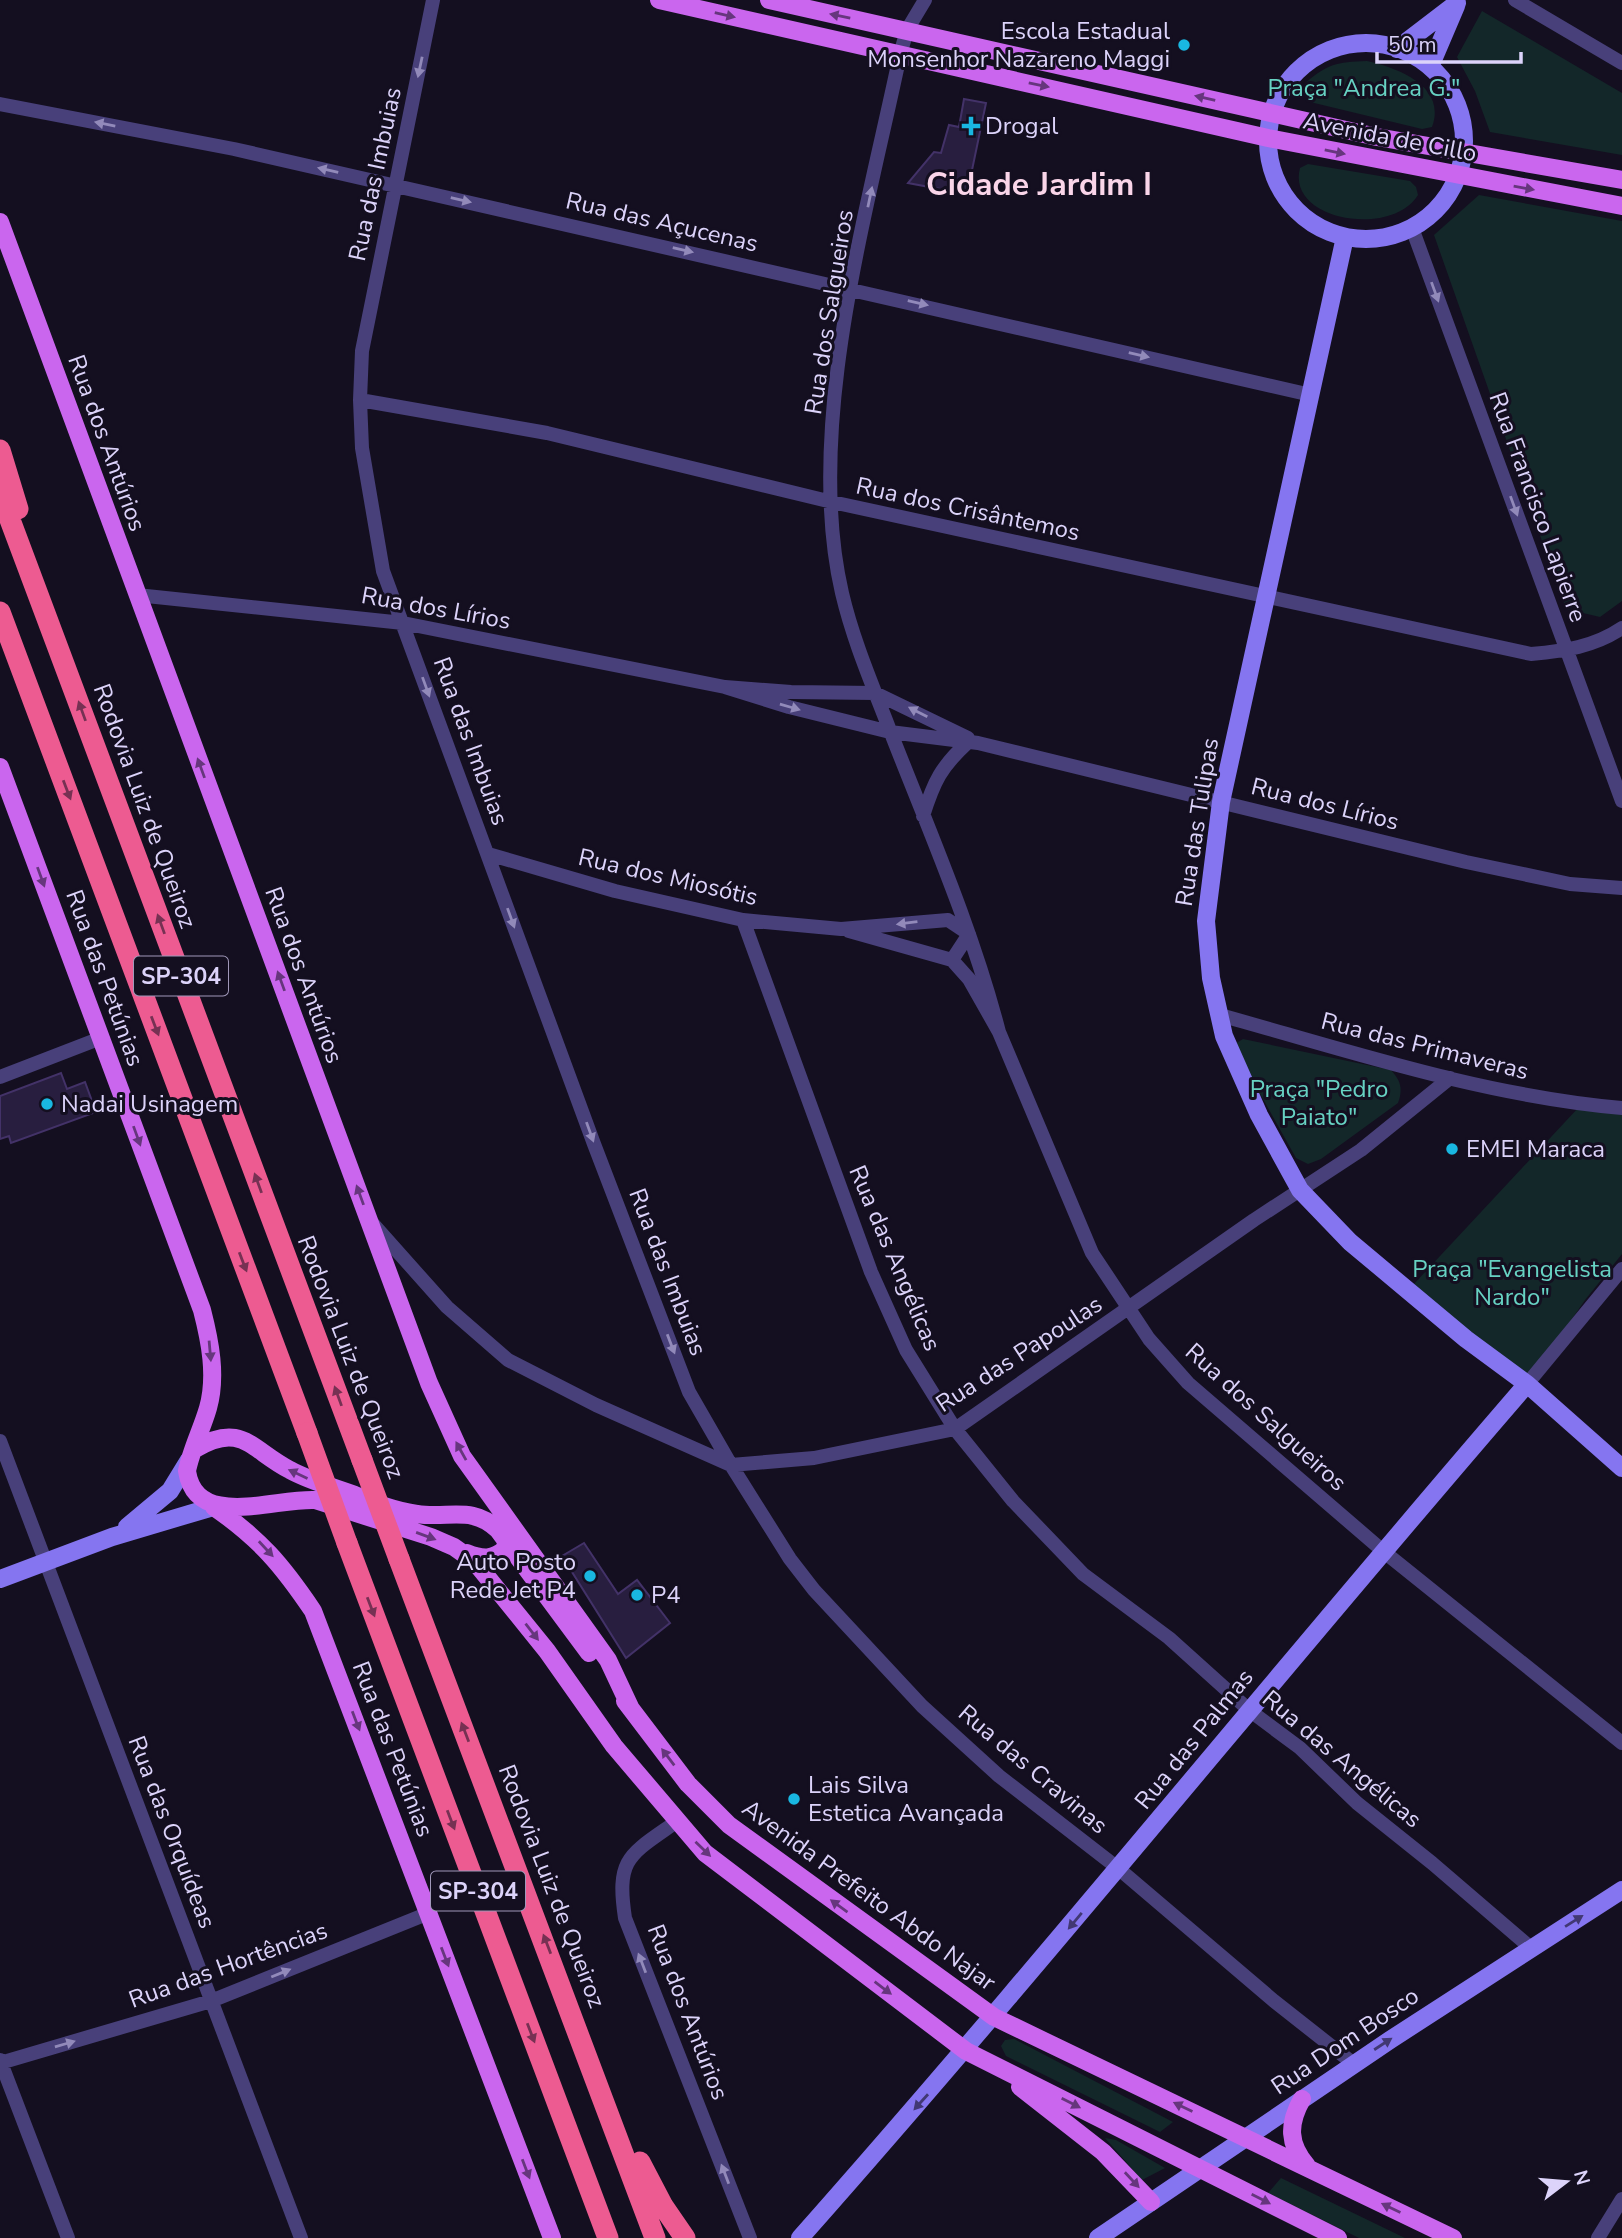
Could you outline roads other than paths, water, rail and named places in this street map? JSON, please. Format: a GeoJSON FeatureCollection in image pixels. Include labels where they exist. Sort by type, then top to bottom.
{"type":"FeatureCollection","features":[{"type":"Feature","properties":{"kind":"highway"},"geometry":{"type":"LineString","coordinates":[[0,450],[68,675]]}},
{"type":"Feature","properties":{"kind":"highway","name":"Rodovia Luiz de Queiroz"},"geometry":{"type":"LineString","coordinates":[[0,493],[655,2238]]}},
{"type":"Feature","properties":{"kind":"highway","name":"SP-304"},"geometry":{"type":"LineString","coordinates":[[0,612],[608,2238]]}},
{"type":"Feature","properties":{"kind":"highway"},"geometry":{"type":"LineString","coordinates":[[560,1979],[643,2168],[663,2206],[685,2238]]}},
{"type":"Feature","properties":{"kind":"main road","name":"Avenida de Cillo"},"geometry":{"type":"LineString","coordinates":[[659,0],[1268,138],[1457,177],[1622,206]]}},
{"type":"Feature","properties":{"kind":"main road","name":"Avenida de Cillo"},"geometry":{"type":"LineString","coordinates":[[769,0],[1272,113],[1462,153],[1622,180]]}},
{"type":"Feature","properties":{"kind":"main road"},"geometry":{"type":"LineString","coordinates":[[1397,49],[1459,1]]}},
{"type":"Feature","properties":{"kind":"main road"},"geometry":{"type":"LineString","coordinates":[[1430,67],[1459,1]]}},
{"type":"Feature","properties":{"kind":"main road"},"geometry":{"type":"LineString","coordinates":[[1353,44],[1376,44],[1397,49],[1430,67],[1446,85],[1457,107],[1462,130],[1462,153],[1457,177],[1446,197],[1431,215],[1412,228],[1379,239],[1345,237],[1324,230],[1304,218],[1289,202],[1273,171],[1268,138],[1272,113],[1280,93],[1294,74],[1321,54],[1353,44]]}},
{"type":"Feature","properties":{"kind":"main road","name":"Rua dos Antúrios"},"geometry":{"type":"LineString","coordinates":[[0,222],[429,1383],[457,1444],[608,1661],[631,1709]]}},
{"type":"Feature","properties":{"kind":"main road","name":"Rua das Tulipas"},"geometry":{"type":"LineString","coordinates":[[1345,237],[1221,802],[1206,921],[1211,978],[1224,1036],[1259,1115],[1300,1190],[1350,1242],[1466,1339],[1527,1384],[1622,1468]]}},
{"type":"Feature","properties":{"kind":"main road","name":"Rua das Petúnias"},"geometry":{"type":"LineString","coordinates":[[0,767],[202,1310],[210,1343],[209,1404],[192,1455]]}},
{"type":"Feature","properties":{"kind":"main road","name":"Rua das Palmas"},"geometry":{"type":"LineString","coordinates":[[800,2238],[966,2051],[1383,1550],[1527,1384]]}},
{"type":"Feature","properties":{"kind":"main road","name":"Avenida Prefeito Abdo Najar"},"geometry":{"type":"LineString","coordinates":[[192,1455],[214,1438],[244,1439],[302,1477],[399,1511],[435,1516],[465,1513],[483,1518],[508,1542],[688,1784],[729,1825],[994,2017],[1452,2238]]}},
{"type":"Feature","properties":{"kind":"main road"},"geometry":{"type":"LineString","coordinates":[[192,1455],[189,1480],[199,1495],[213,1507]]}},
{"type":"Feature","properties":{"kind":"main road"},"geometry":{"type":"LineString","coordinates":[[112,1537],[142,1517],[170,1491],[192,1455]]}},
{"type":"Feature","properties":{"kind":"main road"},"geometry":{"type":"LineString","coordinates":[[0,1578],[112,1537],[213,1507],[236,1508],[295,1499],[315,1500],[480,1558],[489,1558],[499,1554],[508,1542],[500,1507]]}},
{"type":"Feature","properties":{"kind":"main road","name":"Rua das Petúnias"},"geometry":{"type":"LineString","coordinates":[[213,1507],[251,1533],[286,1571],[313,1611],[552,2238]]}},
{"type":"Feature","properties":{"kind":"main road"},"geometry":{"type":"LineString","coordinates":[[454,1547],[491,1578],[614,1746],[705,1853],[966,2051],[1338,2238]]}},
{"type":"Feature","properties":{"kind":"main road","name":"Rua Dom Bosco"},"geometry":{"type":"LineString","coordinates":[[1098,2238],[1354,2064],[1622,1891]]}},
{"type":"Feature","properties":{"kind":"main road"},"geometry":{"type":"LineString","coordinates":[[984,2060],[1103,2152],[1152,2202]]}},
{"type":"Feature","properties":{"kind":"main road"},"geometry":{"type":"LineString","coordinates":[[1302,2099],[1292,2116],[1290,2136],[1297,2154],[1309,2169]]}},
{"type":"Feature","properties":{"kind":"street","name":"Rua das Imbuias"},"geometry":{"type":"LineString","coordinates":[[433,0],[362,351],[362,449],[383,571],[689,1392],[731,1465]]}},
{"type":"Feature","properties":{"kind":"street"},"geometry":{"type":"LineString","coordinates":[[907,30],[925,0]]}},
{"type":"Feature","properties":{"kind":"street"},"geometry":{"type":"LineString","coordinates":[[1515,0],[1622,63]]}},
{"type":"Feature","properties":{"kind":"street","name":"Rua dos Salgueiros"},"geometry":{"type":"LineString","coordinates":[[907,30],[851,288],[840,352],[833,428],[832,502],[842,593],[859,652],[969,934],[999,1032]]}},
{"type":"Feature","properties":{"kind":"street","name":"Rua das Açucenas"},"geometry":{"type":"LineString","coordinates":[[0,104],[234,149],[1311,395]]}},
{"type":"Feature","properties":{"kind":"street","name":"Rua Francisco Lapierre"},"geometry":{"type":"LineString","coordinates":[[1412,228],[1622,801]]}},
{"type":"Feature","properties":{"kind":"street","name":"Rua dos Crisântemos"},"geometry":{"type":"LineString","coordinates":[[360,400],[547,433],[832,502],[1531,654],[1567,651],[1609,637],[1622,628]]}},
{"type":"Feature","properties":{"kind":"street","name":"Rua dos Lírios"},"geometry":{"type":"LineString","coordinates":[[137,595],[236,603],[402,623],[725,687],[789,707],[890,732],[973,743],[1492,868],[1570,884],[1622,888]]}},
{"type":"Feature","properties":{"kind":"street","name":"Rua dos Lírios"},"geometry":{"type":"LineString","coordinates":[[725,687],[791,692],[875,693],[973,743]]}},
{"type":"Feature","properties":{"kind":"street"},"geometry":{"type":"LineString","coordinates":[[923,816],[934,780],[945,764],[973,743]]}},
{"type":"Feature","properties":{"kind":"street","name":"Rua dos Miosótis"},"geometry":{"type":"LineString","coordinates":[[488,854],[615,891],[743,920],[841,929],[947,920],[969,934]]}},
{"type":"Feature","properties":{"kind":"street","name":"Rua das Angélicas"},"geometry":{"type":"LineString","coordinates":[[743,920],[871,1272],[906,1350],[955,1429],[1013,1501],[1083,1573],[1169,1638],[1249,1710],[1300,1748],[1357,1803],[1531,1948]]}},
{"type":"Feature","properties":{"kind":"street","name":"Rua dos Miosótis"},"geometry":{"type":"LineString","coordinates":[[841,929],[952,960]]}},
{"type":"Feature","properties":{"kind":"street"},"geometry":{"type":"LineString","coordinates":[[952,960],[969,934]]}},
{"type":"Feature","properties":{"kind":"street","name":"Rua dos Salgueiros"},"geometry":{"type":"LineString","coordinates":[[952,960],[974,986],[999,1032],[1092,1253],[1149,1339],[1188,1383],[1383,1550],[1622,1743]]}},
{"type":"Feature","properties":{"kind":"street","name":"Rua das Primaveras"},"geometry":{"type":"LineString","coordinates":[[1220,1015],[1450,1078],[1546,1100],[1622,1108]]}},
{"type":"Feature","properties":{"kind":"street"},"geometry":{"type":"LineString","coordinates":[[0,1077],[101,1038]]}},
{"type":"Feature","properties":{"kind":"street","name":"Rua das Papoulas"},"geometry":{"type":"LineString","coordinates":[[369,1220],[447,1307],[508,1360],[596,1405],[731,1465],[814,1458],[955,1429],[1362,1150],[1450,1078]]}},
{"type":"Feature","properties":{"kind":"street","name":"Rua das Palmas"},"geometry":{"type":"LineString","coordinates":[[1527,1384],[1622,1269]]}},
{"type":"Feature","properties":{"kind":"street","name":"Rua das Orquídeas"},"geometry":{"type":"LineString","coordinates":[[0,1441],[301,2238]]}},
{"type":"Feature","properties":{"kind":"street","name":"Rua das Cravinas"},"geometry":{"type":"LineString","coordinates":[[731,1465],[790,1559],[879,1663],[999,1776],[1119,1869],[1274,2001],[1354,2064]]}},
{"type":"Feature","properties":{"kind":"street","name":"Rua dos Antúrios"},"geometry":{"type":"LineString","coordinates":[[676,1822],[629,1858],[620,1883],[625,1918],[750,2238]]}},
{"type":"Feature","properties":{"kind":"street","name":"Rua das Hortências"},"geometry":{"type":"LineString","coordinates":[[0,2062],[211,2001],[429,1913]]}},
{"type":"Feature","properties":{"kind":"street"},"geometry":{"type":"LineString","coordinates":[[0,2062],[68,2238]]}},
{"type":"Feature","properties":{"kind":"street"},"geometry":{"type":"LineString","coordinates":[[1598,2238],[1622,2199]]}},
{"type":"Feature","properties":{"kind":"place","name":"Escola Estadual Monsenhor Nazareno Maggi"},"geometry":{"type":"Point","coordinates":[1184,45]}},
{"type":"Feature","properties":{"kind":"place","name":"Drogal"},"geometry":{"type":"Point","coordinates":[971,126]}},
{"type":"Feature","properties":{"kind":"place","name":"Nadai Usinagem"},"geometry":{"type":"Point","coordinates":[47,1104]}},
{"type":"Feature","properties":{"kind":"place","name":"EMEI Maraca"},"geometry":{"type":"Point","coordinates":[1452,1149]}},
{"type":"Feature","properties":{"kind":"place","name":"Auto Posto Rede Jet P4"},"geometry":{"type":"Point","coordinates":[590,1576]}},
{"type":"Feature","properties":{"kind":"place","name":"P4"},"geometry":{"type":"Point","coordinates":[637,1595]}},
{"type":"Feature","properties":{"kind":"place","name":"Lais Silva Estetica Avançada"},"geometry":{"type":"Point","coordinates":[794,1799]}},
{"type":"Feature","properties":{"kind":"district","name":"Cidade Jardim I"},"geometry":{"type":"Point","coordinates":[1039,184]}},
{"type":"Feature","properties":{"kind":"park label","name":"Praça \"Andrea G.\""},"geometry":{"type":"Point","coordinates":[1364,88]}},
{"type":"Feature","properties":{"kind":"park label","name":"Praça \"Pedro Paiato\""},"geometry":{"type":"Point","coordinates":[1319,1103]}},
{"type":"Feature","properties":{"kind":"park label","name":"Praça \"Evangelista Nardo\""},"geometry":{"type":"Point","coordinates":[1512,1283]}}]}
